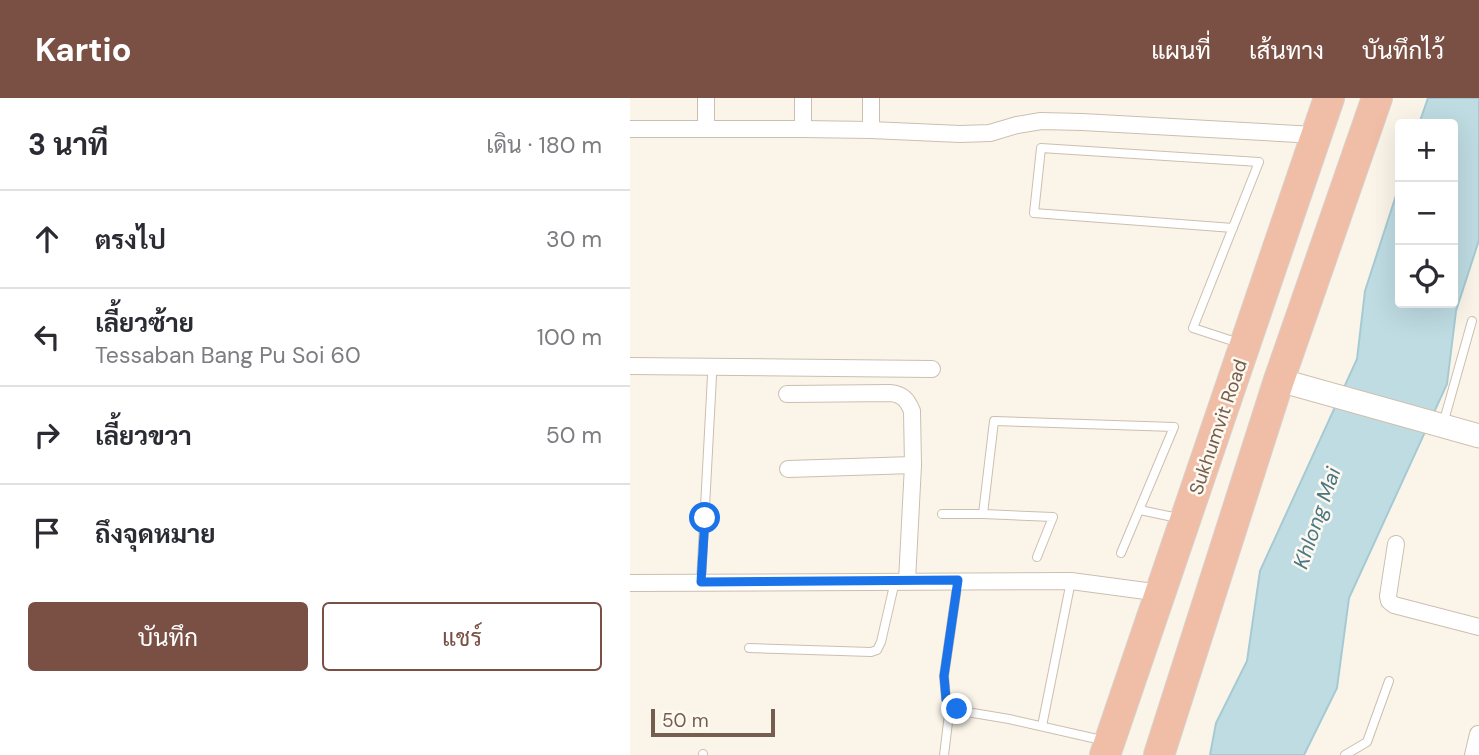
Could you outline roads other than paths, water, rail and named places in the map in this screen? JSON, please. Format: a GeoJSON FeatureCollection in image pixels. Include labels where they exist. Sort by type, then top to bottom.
{"type":"FeatureCollection","features":[{"type":"Feature","properties":{"kind":"highway","name":"Sukhumvit Road"},"geometry":{"type":"LineString","coordinates":[[1107,748],[1329,98]]}},
{"type":"Feature","properties":{"kind":"highway"},"geometry":{"type":"LineString","coordinates":[[1163,754],[1279,380],[1377,98]]}},
{"type":"Feature","properties":{"kind":"street"},"geometry":{"type":"LineString","coordinates":[[706,98],[706,129]]}},
{"type":"Feature","properties":{"kind":"street"},"geometry":{"type":"LineString","coordinates":[[803,98],[803,129]]}},
{"type":"Feature","properties":{"kind":"street"},"geometry":{"type":"LineString","coordinates":[[871,98],[871,130]]}},
{"type":"Feature","properties":{"kind":"street"},"geometry":{"type":"LineString","coordinates":[[630,130],[803,129],[960,134],[990,133],[1041,121],[1315,135]]}},
{"type":"Feature","properties":{"kind":"street"},"geometry":{"type":"LineString","coordinates":[[630,366],[932,369]]}},
{"type":"Feature","properties":{"kind":"street"},"geometry":{"type":"LineString","coordinates":[[1279,380],[1479,436]]}},
{"type":"Feature","properties":{"kind":"street"},"geometry":{"type":"LineString","coordinates":[[787,394],[899,394],[906,399],[912,411],[913,465],[901,581]]}},
{"type":"Feature","properties":{"kind":"street"},"geometry":{"type":"LineString","coordinates":[[788,469],[913,465]]}},
{"type":"Feature","properties":{"kind":"street"},"geometry":{"type":"LineString","coordinates":[[1396,544],[1388,596],[1390,601],[1479,627]]}},
{"type":"Feature","properties":{"kind":"street"},"geometry":{"type":"LineString","coordinates":[[630,583],[1071,581],[1161,593]]}},
{"type":"Feature","properties":{"kind":"street"},"geometry":{"type":"LineString","coordinates":[[1473,755],[1478,734]]}},
{"type":"Feature","properties":{"kind":"lane"},"geometry":{"type":"LineString","coordinates":[[1233,228],[1034,213],[1041,148],[1259,162],[1233,228],[1193,328],[1245,345]]}},
{"type":"Feature","properties":{"kind":"lane"},"geometry":{"type":"LineString","coordinates":[[1439,426],[1472,321]]}},
{"type":"Feature","properties":{"kind":"lane"},"geometry":{"type":"LineString","coordinates":[[701,582],[712,376]]}},
{"type":"Feature","properties":{"kind":"lane"},"geometry":{"type":"LineString","coordinates":[[983,514],[994,421],[1174,427],[1121,553]]}},
{"type":"Feature","properties":{"kind":"lane"},"geometry":{"type":"LineString","coordinates":[[1140,510],[1186,520]]}},
{"type":"Feature","properties":{"kind":"lane"},"geometry":{"type":"LineString","coordinates":[[942,514],[1053,517],[1037,557]]}},
{"type":"Feature","properties":{"kind":"lane"},"geometry":{"type":"LineString","coordinates":[[944,755],[950,706],[946,699],[944,676],[958,580]]}},
{"type":"Feature","properties":{"kind":"lane"},"geometry":{"type":"LineString","coordinates":[[749,648],[877,650],[901,581]]}},
{"type":"Feature","properties":{"kind":"lane"},"geometry":{"type":"LineString","coordinates":[[1042,726],[1071,581]]}},
{"type":"Feature","properties":{"kind":"lane"},"geometry":{"type":"LineString","coordinates":[[1345,755],[1367,742],[1389,681]]}},
{"type":"Feature","properties":{"kind":"lane"},"geometry":{"type":"LineString","coordinates":[[950,706],[1042,726],[1107,748]]}},
{"type":"Feature","properties":{"kind":"water"},"geometry":{"type":"Polygon","coordinates":[[[1428,98],[1479,98],[1479,240],[1458,305],[1458,119],[1421,119],[1428,98]]]}},
{"type":"Feature","properties":{"kind":"water","name":"Khlong Mai"},"geometry":{"type":"Polygon","coordinates":[[[1395,198],[1395,308],[1457,308],[1447,384],[1349,598],[1337,688],[1304,755],[1210,755],[1216,723],[1247,661],[1260,571],[1357,359],[1365,291],[1395,198]]]}}]}
